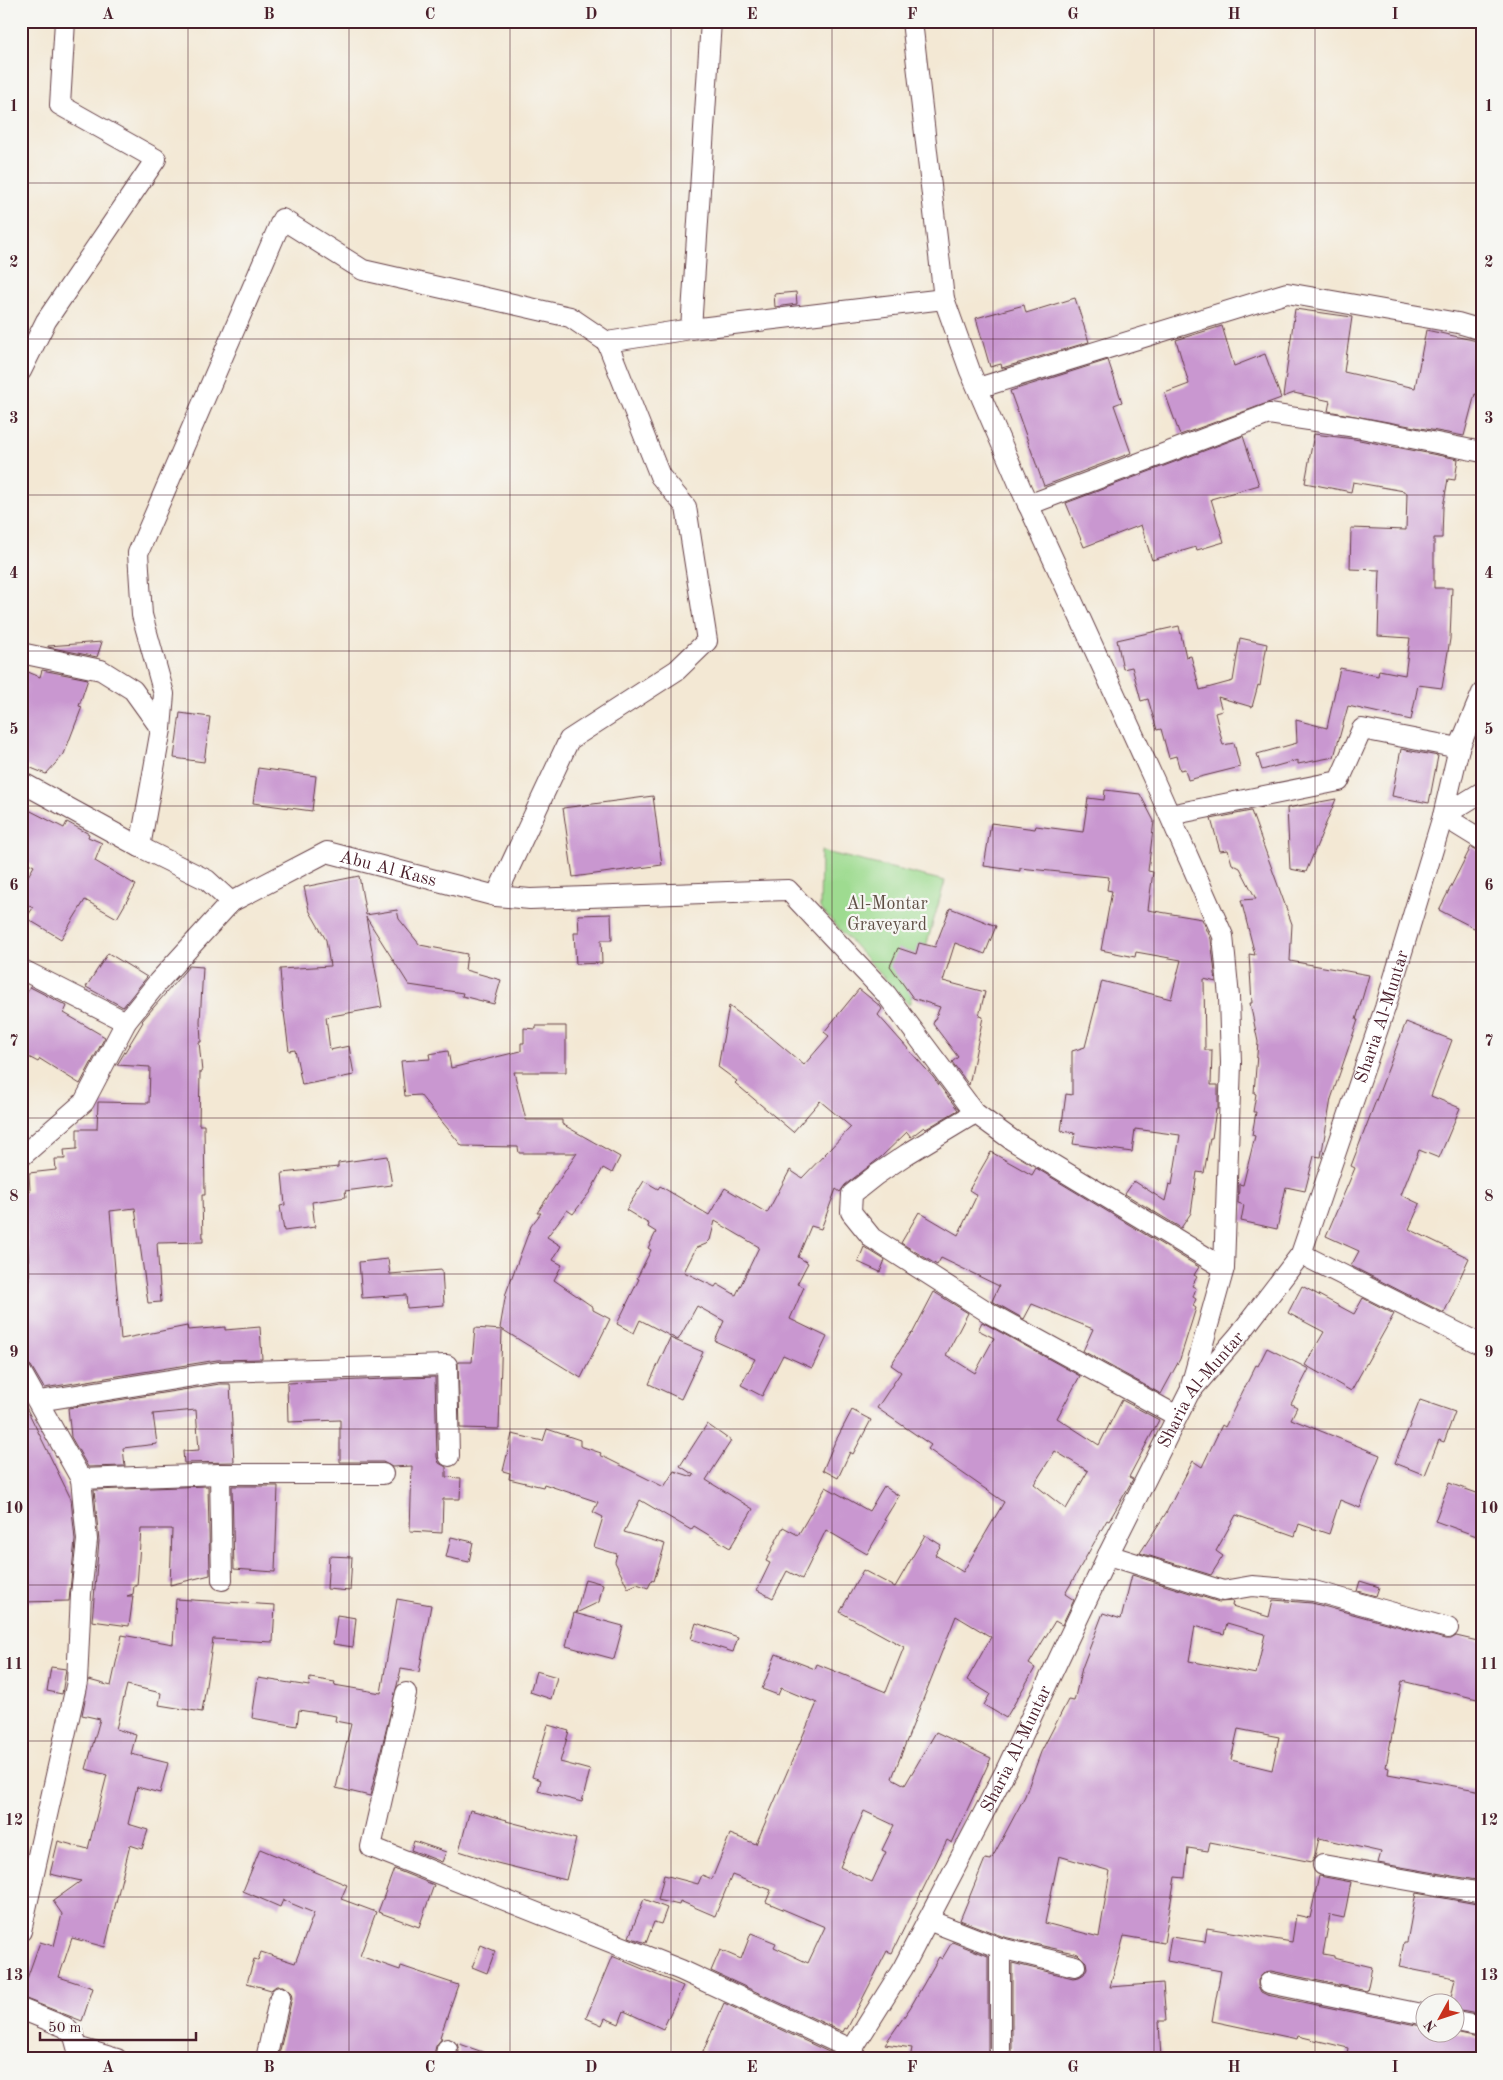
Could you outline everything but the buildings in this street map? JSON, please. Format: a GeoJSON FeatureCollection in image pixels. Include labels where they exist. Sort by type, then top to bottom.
{"type":"FeatureCollection","features":[{"type":"Feature","properties":{"kind":"street"},"geometry":{"type":"LineString","coordinates":[[21,371],[46,321],[156,159],[60,105],[65,21]]}},
{"type":"Feature","properties":{"kind":"street"},"geometry":{"type":"LineString","coordinates":[[691,329],[711,21]]}},
{"type":"Feature","properties":{"kind":"street"},"geometry":{"type":"LineString","coordinates":[[912,21],[944,299],[978,388],[1028,505],[1170,815],[1223,936],[1229,997],[1231,1063],[1224,1268],[1189,1393]]}},
{"type":"Feature","properties":{"kind":"street"},"geometry":{"type":"LineString","coordinates":[[140,847],[161,729],[164,694],[142,615],[138,553],[282,219],[363,270],[570,318],[607,342],[660,476],[686,507],[707,641],[678,670],[569,740],[496,896]]}},
{"type":"Feature","properties":{"kind":"street"},"geometry":{"type":"LineString","coordinates":[[978,388],[1287,293],[1482,330]]}},
{"type":"Feature","properties":{"kind":"street"},"geometry":{"type":"LineString","coordinates":[[607,342],[691,329],[944,299]]}},
{"type":"Feature","properties":{"kind":"street"},"geometry":{"type":"LineString","coordinates":[[1028,505],[1269,414],[1356,427],[1482,452]]}},
{"type":"Feature","properties":{"kind":"street"},"geometry":{"type":"LineString","coordinates":[[21,653],[101,670],[133,690],[161,729]]}},
{"type":"Feature","properties":{"kind":"street","name":"Sharia Al-Muntar"},"geometry":{"type":"LineString","coordinates":[[849,2054],[903,1968],[1006,1770],[1108,1555],[1189,1393],[1239,1335],[1301,1254],[1384,1008],[1443,816],[1459,748],[1482,693]]}},
{"type":"Feature","properties":{"kind":"street"},"geometry":{"type":"LineString","coordinates":[[1170,815],[1339,781],[1362,729],[1459,748]]}},
{"type":"Feature","properties":{"kind":"street"},"geometry":{"type":"LineString","coordinates":[[21,782],[140,847],[207,880],[230,902],[158,982],[126,1022],[84,1102],[21,1157]]}},
{"type":"Feature","properties":{"kind":"street"},"geometry":{"type":"LineString","coordinates":[[1482,792],[1443,816],[1482,840]]}},
{"type":"Feature","properties":{"kind":"street","name":"Abu Al Kass"},"geometry":{"type":"LineString","coordinates":[[230,902],[327,852],[496,896],[530,899],[788,890],[886,994],[975,1113],[1012,1140],[1224,1268]]}},
{"type":"Feature","properties":{"kind":"street"},"geometry":{"type":"LineString","coordinates":[[21,969],[126,1022]]}},
{"type":"Feature","properties":{"kind":"street"},"geometry":{"type":"LineString","coordinates":[[975,1113],[907,1154],[852,1194],[851,1212],[872,1238],[991,1314],[1177,1416]]}},
{"type":"Feature","properties":{"kind":"street"},"geometry":{"type":"LineString","coordinates":[[1301,1254],[1482,1345]]}},
{"type":"Feature","properties":{"kind":"street"},"geometry":{"type":"LineString","coordinates":[[39,1401],[219,1372],[447,1365],[449,1456]]}},
{"type":"Feature","properties":{"kind":"street"},"geometry":{"type":"LineString","coordinates":[[21,1372],[39,1401],[81,1479],[87,1540],[81,1594],[77,1682],[21,1931]]}},
{"type":"Feature","properties":{"kind":"street"},"geometry":{"type":"LineString","coordinates":[[81,1479],[220,1474],[383,1474]]}},
{"type":"Feature","properties":{"kind":"street"},"geometry":{"type":"LineString","coordinates":[[220,1474],[222,1580]]}},
{"type":"Feature","properties":{"kind":"street"},"geometry":{"type":"LineString","coordinates":[[1108,1555],[1223,1592],[1252,1586],[1314,1591],[1448,1628]]}},
{"type":"Feature","properties":{"kind":"street"},"geometry":{"type":"LineString","coordinates":[[406,1693],[371,1847],[681,1970],[849,2054]]}},
{"type":"Feature","properties":{"kind":"street"},"geometry":{"type":"LineString","coordinates":[[1323,1865],[1482,1893]]}},
{"type":"Feature","properties":{"kind":"street"},"geometry":{"type":"LineString","coordinates":[[928,1920],[1000,1948],[1075,1966]]}},
{"type":"Feature","properties":{"kind":"street"},"geometry":{"type":"LineString","coordinates":[[1000,1948],[1000,2059]]}},
{"type":"Feature","properties":{"kind":"street"},"geometry":{"type":"LineString","coordinates":[[1269,1983],[1416,2013]]}},
{"type":"Feature","properties":{"kind":"street"},"geometry":{"type":"LineString","coordinates":[[266,2059],[280,1997]]}},
{"type":"Feature","properties":{"kind":"street"},"geometry":{"type":"LineString","coordinates":[[21,2009],[65,2027],[74,2036],[75,2053],[117,2059]]}},
{"type":"Feature","properties":{"kind":"street"},"geometry":{"type":"LineString","coordinates":[[1466,2024],[1482,2027]]}},
{"type":"Feature","properties":{"kind":"green space","name":"Al-Montar Graveyard"},"geometry":{"type":"Polygon","coordinates":[[[821,851],[945,881],[909,1005],[820,908],[821,851]]]}}]}
